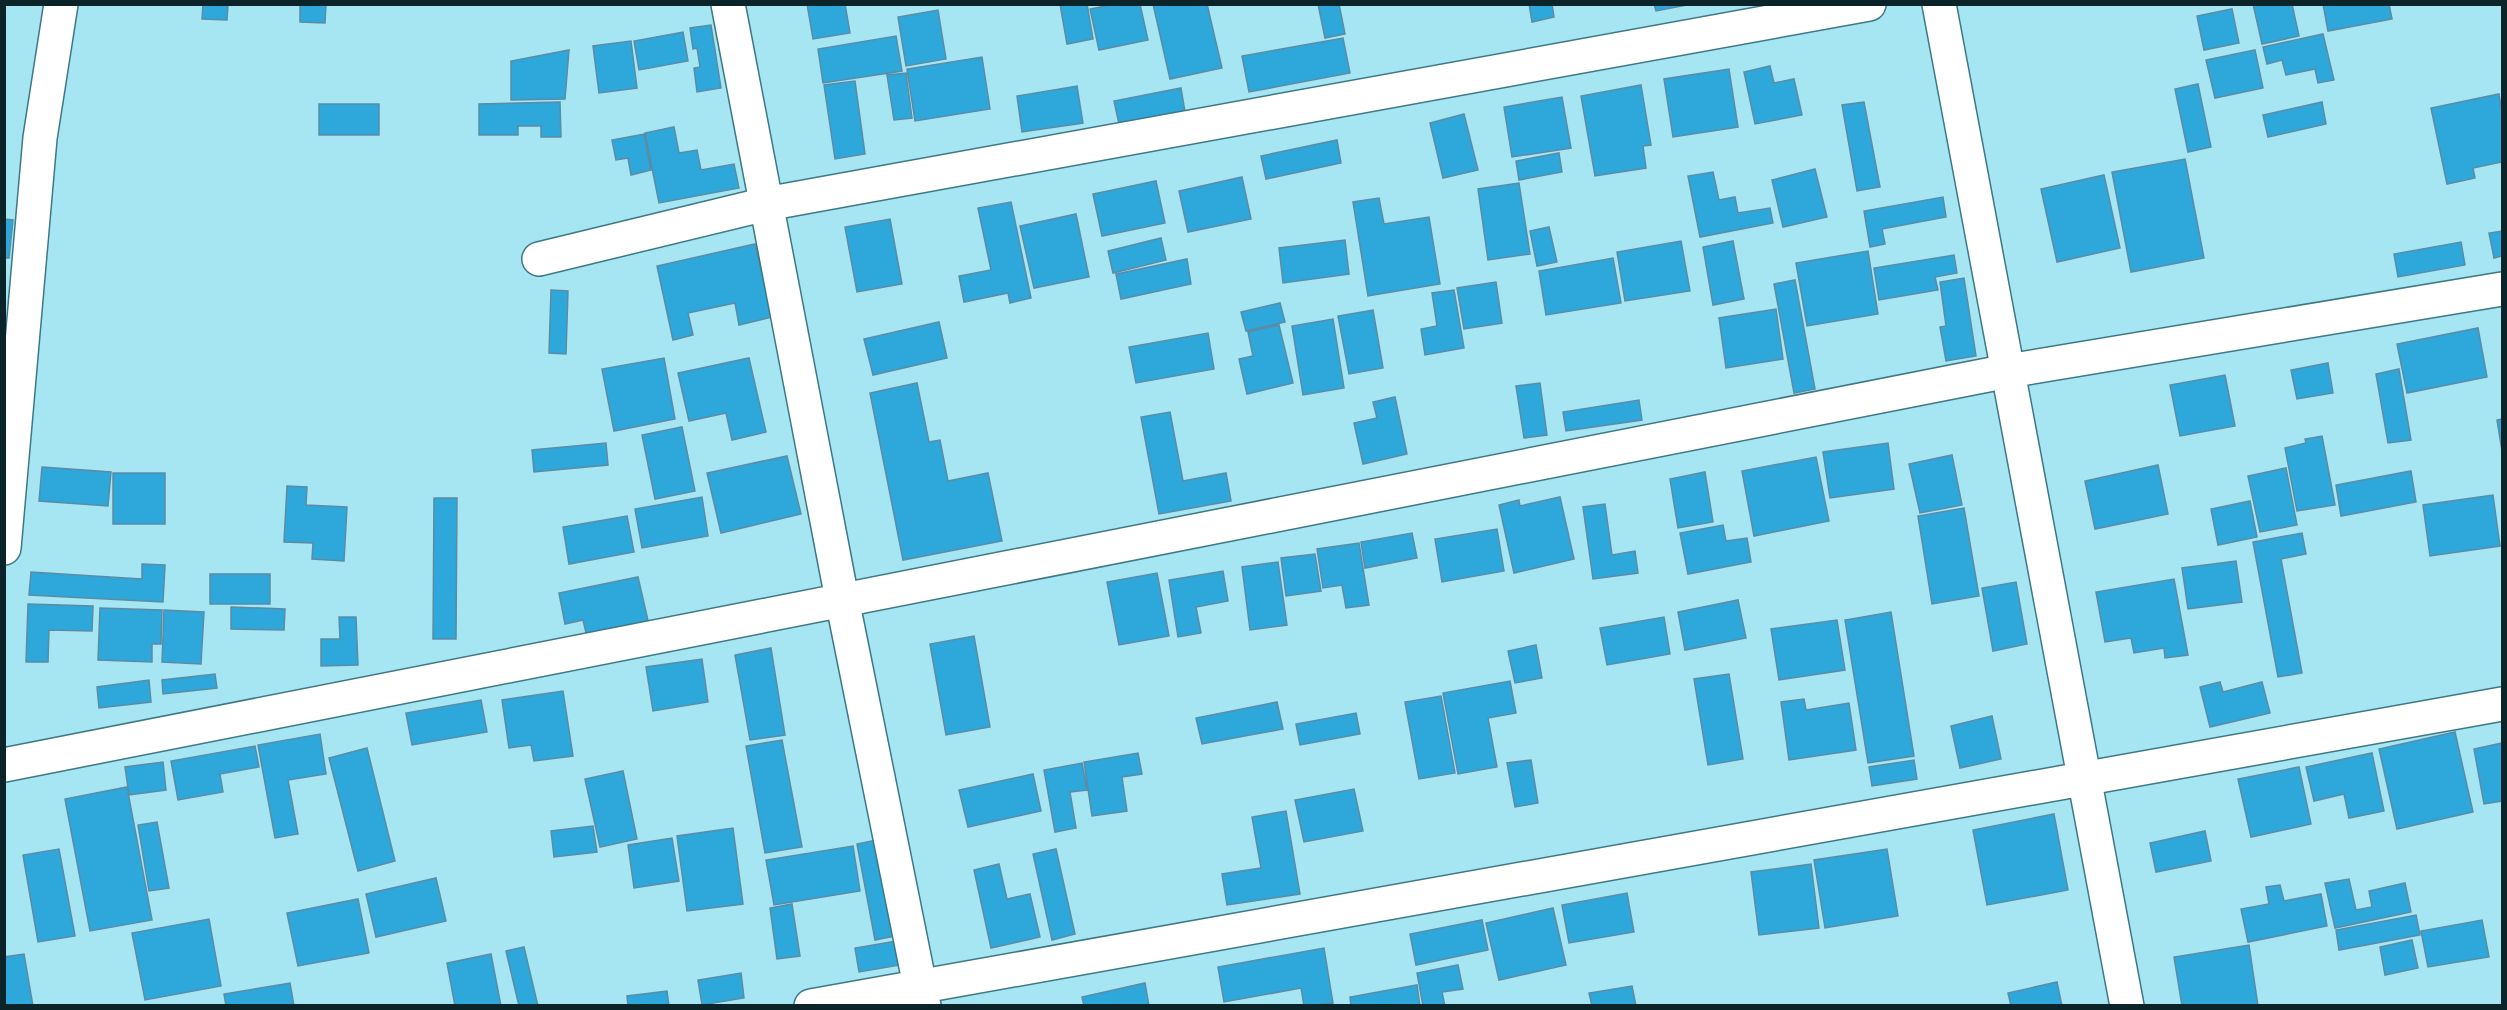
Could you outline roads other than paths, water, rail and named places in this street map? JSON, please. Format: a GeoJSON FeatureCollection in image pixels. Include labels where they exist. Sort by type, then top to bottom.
{"type":"FeatureCollection","features":[{"type":"Feature","properties":{"kind":"street"},"geometry":{"type":"LineString","coordinates":[[4,548],[40,138],[61,4]]}},
{"type":"Feature","properties":{"kind":"street"},"geometry":{"type":"LineString","coordinates":[[728,4],[842,599],[922,996]]}},
{"type":"Feature","properties":{"kind":"street"},"geometry":{"type":"LineString","coordinates":[[539,259],[766,204],[1869,4]]}},
{"type":"Feature","properties":{"kind":"street"},"geometry":{"type":"LineString","coordinates":[[1939,4],[2127,1005]]}},
{"type":"Feature","properties":{"kind":"street"},"geometry":{"type":"LineString","coordinates":[[4,765],[2008,371],[2502,289]]}},
{"type":"Feature","properties":{"kind":"street"},"geometry":{"type":"LineString","coordinates":[[811,1005],[922,996],[2084,779],[2502,704]]}}]}
